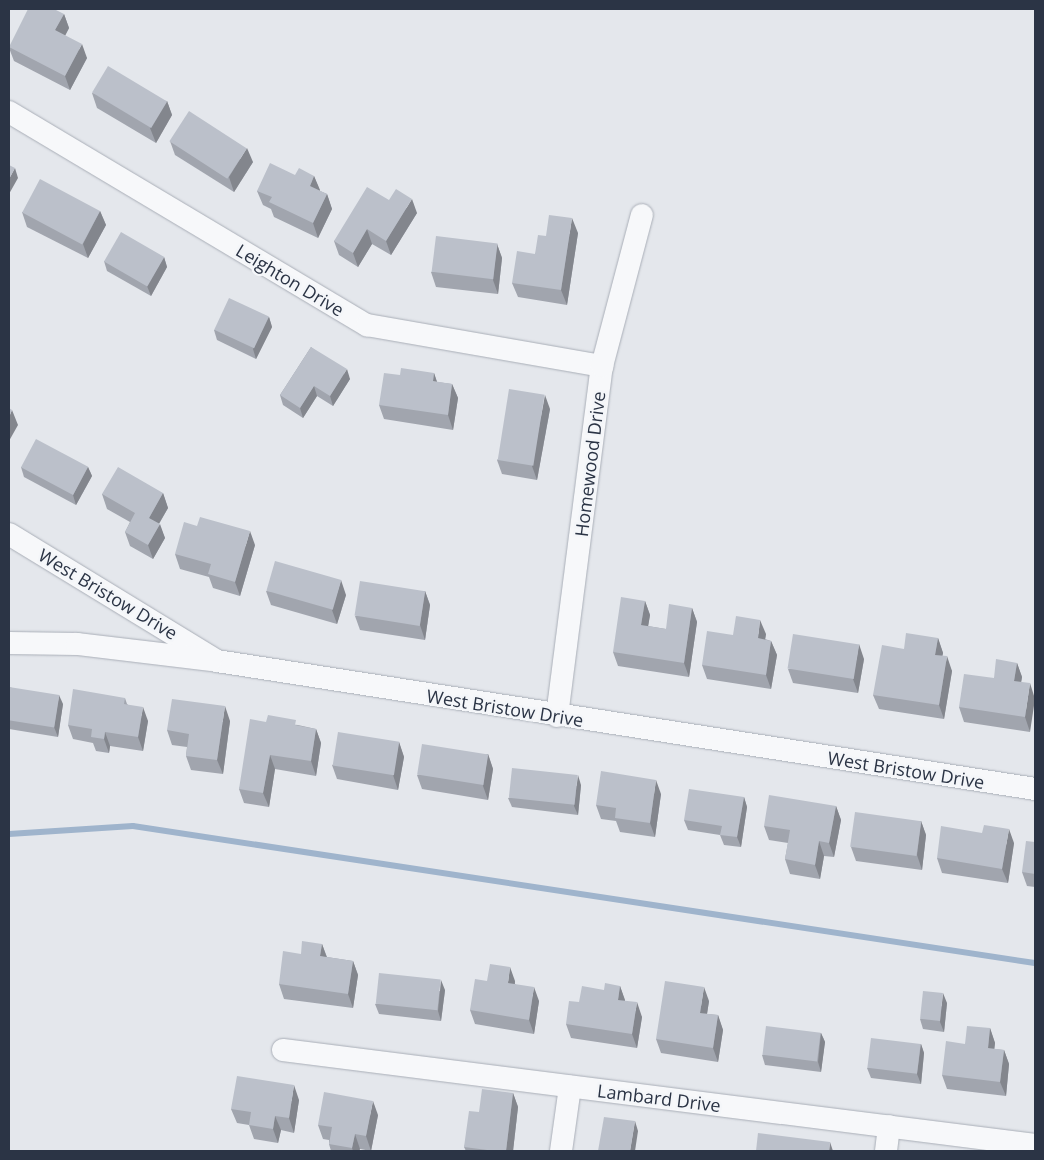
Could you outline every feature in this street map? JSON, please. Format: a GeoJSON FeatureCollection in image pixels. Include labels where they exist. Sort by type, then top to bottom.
{"type":"FeatureCollection","features":[{"type":"Feature","properties":{"kind":"street","name":"Leighton Drive"},"geometry":{"type":"LineString","coordinates":[[9,112],[367,326],[602,366]]}},
{"type":"Feature","properties":{"kind":"street","name":"Homewood Drive"},"geometry":{"type":"LineString","coordinates":[[557,716],[602,366],[642,214]]}},
{"type":"Feature","properties":{"kind":"street","name":"West Bristow Drive"},"geometry":{"type":"LineString","coordinates":[[9,534],[217,661],[557,716],[1035,789]]}},
{"type":"Feature","properties":{"kind":"street"},"geometry":{"type":"LineString","coordinates":[[9,643],[77,644],[217,661]]}},
{"type":"Feature","properties":{"kind":"street","name":"Lambard Drive"},"geometry":{"type":"LineString","coordinates":[[283,1050],[1035,1145]]}},
{"type":"Feature","properties":{"kind":"street"},"geometry":{"type":"LineString","coordinates":[[561,1151],[570,1087]]}},
{"type":"Feature","properties":{"kind":"street"},"geometry":{"type":"LineString","coordinates":[[886,1151],[889,1126]]}},
{"type":"Feature","properties":{"kind":"building"},"geometry":{"type":"Polygon","coordinates":[[[28,9],[54,9],[64,14],[55,30],[82,44],[65,76],[9,47],[28,9]]]}},
{"type":"Feature","properties":{"kind":"building"},"geometry":{"type":"Polygon","coordinates":[[[108,66],[167,102],[151,128],[92,93],[108,66]]]}},
{"type":"Feature","properties":{"kind":"building"},"geometry":{"type":"Polygon","coordinates":[[[189,111],[247,149],[227,179],[169,141],[189,111]]]}},
{"type":"Feature","properties":{"kind":"building"},"geometry":{"type":"Polygon","coordinates":[[[270,163],[295,175],[299,168],[314,176],[310,186],[327,194],[313,223],[269,202],[272,197],[257,191],[270,163]]]}},
{"type":"Feature","properties":{"kind":"building"},"geometry":{"type":"Polygon","coordinates":[[[9,165],[15,168],[9,179],[9,165]]]}},
{"type":"Feature","properties":{"kind":"building"},"geometry":{"type":"Polygon","coordinates":[[[40,179],[100,211],[82,244],[22,213],[40,179]]]}},
{"type":"Feature","properties":{"kind":"building"},"geometry":{"type":"Polygon","coordinates":[[[367,187],[389,200],[396,189],[412,199],[386,241],[367,229],[353,253],[334,241],[367,187]]]}},
{"type":"Feature","properties":{"kind":"building"},"geometry":{"type":"Polygon","coordinates":[[[549,215],[572,218],[561,290],[512,283],[517,251],[535,254],[538,235],[546,236],[549,215]]]}},
{"type":"Feature","properties":{"kind":"building"},"geometry":{"type":"Polygon","coordinates":[[[121,232],[164,257],[147,286],[104,261],[121,232]]]}},
{"type":"Feature","properties":{"kind":"building"},"geometry":{"type":"Polygon","coordinates":[[[436,236],[498,244],[493,279],[432,272],[436,236]]]}},
{"type":"Feature","properties":{"kind":"building"},"geometry":{"type":"Polygon","coordinates":[[[229,298],[269,317],[254,348],[214,330],[229,298]]]}},
{"type":"Feature","properties":{"kind":"building"},"geometry":{"type":"Polygon","coordinates":[[[311,347],[347,369],[330,396],[314,386],[300,408],[280,395],[311,347]]]}},
{"type":"Feature","properties":{"kind":"building"},"geometry":{"type":"Polygon","coordinates":[[[401,368],[434,373],[433,381],[452,384],[448,415],[379,405],[384,373],[400,375],[401,368]]]}},
{"type":"Feature","properties":{"kind":"building"},"geometry":{"type":"Polygon","coordinates":[[[509,389],[545,395],[533,466],[498,460],[509,389]]]}},
{"type":"Feature","properties":{"kind":"building"},"geometry":{"type":"Polygon","coordinates":[[[36,439],[88,467],[73,495],[21,467],[36,439]]]}},
{"type":"Feature","properties":{"kind":"building"},"geometry":{"type":"Polygon","coordinates":[[[118,467],[163,493],[149,518],[160,524],[148,545],[125,532],[135,513],[102,494],[118,467]]]}},
{"type":"Feature","properties":{"kind":"building"},"geometry":{"type":"Polygon","coordinates":[[[200,517],[250,531],[235,582],[208,574],[211,564],[175,554],[184,522],[197,526],[200,517]]]}},
{"type":"Feature","properties":{"kind":"building"},"geometry":{"type":"Polygon","coordinates":[[[275,561],[341,580],[333,610],[266,591],[275,561]]]}},
{"type":"Feature","properties":{"kind":"building"},"geometry":{"type":"Polygon","coordinates":[[[360,581],[425,591],[420,626],[355,616],[360,581]]]}},
{"type":"Feature","properties":{"kind":"building"},"geometry":{"type":"Polygon","coordinates":[[[621,597],[645,601],[641,625],[666,629],[669,604],[692,608],[684,663],[613,652],[621,597]]]}},
{"type":"Feature","properties":{"kind":"building"},"geometry":{"type":"Polygon","coordinates":[[[736,616],[760,620],[758,638],[771,641],[766,675],[702,665],[707,631],[733,635],[736,616]]]}},
{"type":"Feature","properties":{"kind":"building"},"geometry":{"type":"Polygon","coordinates":[[[906,633],[938,638],[935,655],[947,656],[939,705],[873,695],[882,645],[904,649],[906,633]]]}},
{"type":"Feature","properties":{"kind":"building"},"geometry":{"type":"Polygon","coordinates":[[[793,634],[859,644],[854,679],[788,669],[793,634]]]}},
{"type":"Feature","properties":{"kind":"building"},"geometry":{"type":"Polygon","coordinates":[[[996,659],[1017,663],[1014,681],[1030,683],[1025,717],[959,707],[964,674],[994,678],[996,659]]]}},
{"type":"Feature","properties":{"kind":"building"},"geometry":{"type":"Polygon","coordinates":[[[9,687],[59,695],[54,728],[9,720],[9,687]]]}},
{"type":"Feature","properties":{"kind":"building"},"geometry":{"type":"Polygon","coordinates":[[[73,689],[125,698],[124,704],[143,707],[138,737],[105,732],[104,739],[91,737],[92,729],[68,725],[73,689]]]}},
{"type":"Feature","properties":{"kind":"building"},"geometry":{"type":"Polygon","coordinates":[[[172,699],[225,706],[217,760],[186,756],[189,734],[167,730],[172,699]]]}},
{"type":"Feature","properties":{"kind":"building"},"geometry":{"type":"Polygon","coordinates":[[[268,715],[296,720],[295,725],[316,729],[311,761],[270,755],[263,793],[239,789],[250,719],[266,722],[268,715]]]}},
{"type":"Feature","properties":{"kind":"building"},"geometry":{"type":"Polygon","coordinates":[[[338,732],[399,742],[394,775],[333,766],[338,732]]]}},
{"type":"Feature","properties":{"kind":"building"},"geometry":{"type":"Polygon","coordinates":[[[422,744],[488,754],[483,785],[417,775],[422,744]]]}},
{"type":"Feature","properties":{"kind":"building"},"geometry":{"type":"Polygon","coordinates":[[[512,768],[578,775],[575,805],[509,798],[512,768]]]}},
{"type":"Feature","properties":{"kind":"building"},"geometry":{"type":"Polygon","coordinates":[[[601,771],[656,780],[650,823],[615,818],[616,808],[596,805],[601,771]]]}},
{"type":"Feature","properties":{"kind":"building"},"geometry":{"type":"Polygon","coordinates":[[[689,789],[744,797],[737,837],[720,835],[722,826],[684,820],[689,789]]]}},
{"type":"Feature","properties":{"kind":"building"},"geometry":{"type":"Polygon","coordinates":[[[769,795],[836,806],[829,843],[819,841],[815,865],[785,859],[790,830],[764,826],[769,795]]]}},
{"type":"Feature","properties":{"kind":"building"},"geometry":{"type":"Polygon","coordinates":[[[855,812],[921,821],[916,856],[850,847],[855,812]]]}},
{"type":"Feature","properties":{"kind":"building"},"geometry":{"type":"Polygon","coordinates":[[[984,825],[1009,829],[1002,869],[937,858],[941,826],[982,833],[984,825]]]}},
{"type":"Feature","properties":{"kind":"building"},"geometry":{"type":"Polygon","coordinates":[[[1026,841],[1035,842],[1035,874],[1022,872],[1026,841]]]}},
{"type":"Feature","properties":{"kind":"building"},"geometry":{"type":"Polygon","coordinates":[[[302,941],[322,944],[320,956],[353,961],[348,994],[279,984],[283,951],[301,954],[302,941]]]}},
{"type":"Feature","properties":{"kind":"building"},"geometry":{"type":"Polygon","coordinates":[[[490,964],[510,967],[508,983],[534,987],[529,1020],[470,1010],[475,979],[487,981],[490,964]]]}},
{"type":"Feature","properties":{"kind":"building"},"geometry":{"type":"Polygon","coordinates":[[[379,973],[441,979],[437,1010],[376,1004],[379,973]]]}},
{"type":"Feature","properties":{"kind":"building"},"geometry":{"type":"Polygon","coordinates":[[[665,981],[704,987],[700,1013],[718,1015],[713,1048],[656,1039],[665,981]]]}},
{"type":"Feature","properties":{"kind":"building"},"geometry":{"type":"Polygon","coordinates":[[[605,983],[620,986],[618,1000],[637,1002],[632,1034],[566,1024],[569,1001],[579,1002],[582,986],[604,990],[605,983]]]}},
{"type":"Feature","properties":{"kind":"building"},"geometry":{"type":"Polygon","coordinates":[[[923,991],[943,993],[940,1021],[920,1019],[923,991]]]}},
{"type":"Feature","properties":{"kind":"building"},"geometry":{"type":"Polygon","coordinates":[[[766,1026],[821,1033],[817,1061],[762,1055],[766,1026]]]}},
{"type":"Feature","properties":{"kind":"building"},"geometry":{"type":"Polygon","coordinates":[[[967,1026],[990,1028],[988,1048],[1004,1050],[1000,1082],[942,1075],[946,1041],[965,1044],[967,1026]]]}},
{"type":"Feature","properties":{"kind":"building"},"geometry":{"type":"Polygon","coordinates":[[[871,1038],[921,1044],[917,1074],[867,1068],[871,1038]]]}},
{"type":"Feature","properties":{"kind":"building"},"geometry":{"type":"Polygon","coordinates":[[[237,1076],[294,1085],[289,1118],[275,1116],[273,1129],[249,1125],[251,1112],[231,1109],[237,1076]]]}},
{"type":"Feature","properties":{"kind":"building"},"geometry":{"type":"Polygon","coordinates":[[[482,1089],[513,1093],[506,1151],[464,1147],[469,1111],[479,1112],[482,1089]]]}},
{"type":"Feature","properties":{"kind":"building"},"geometry":{"type":"Polygon","coordinates":[[[324,1092],[373,1101],[366,1136],[355,1134],[352,1148],[329,1144],[332,1127],[318,1125],[324,1092]]]}},
{"type":"Feature","properties":{"kind":"building"},"geometry":{"type":"Polygon","coordinates":[[[604,1117],[635,1121],[630,1151],[598,1151],[604,1117]]]}},
{"type":"Feature","properties":{"kind":"building"},"geometry":{"type":"Polygon","coordinates":[[[758,1133],[830,1142],[829,1151],[756,1151],[758,1133]]]}},
{"type":"Feature","properties":{"kind":"waterway"},"geometry":{"type":"LineString","coordinates":[[9,834],[133,826],[1035,963]]}}]}
